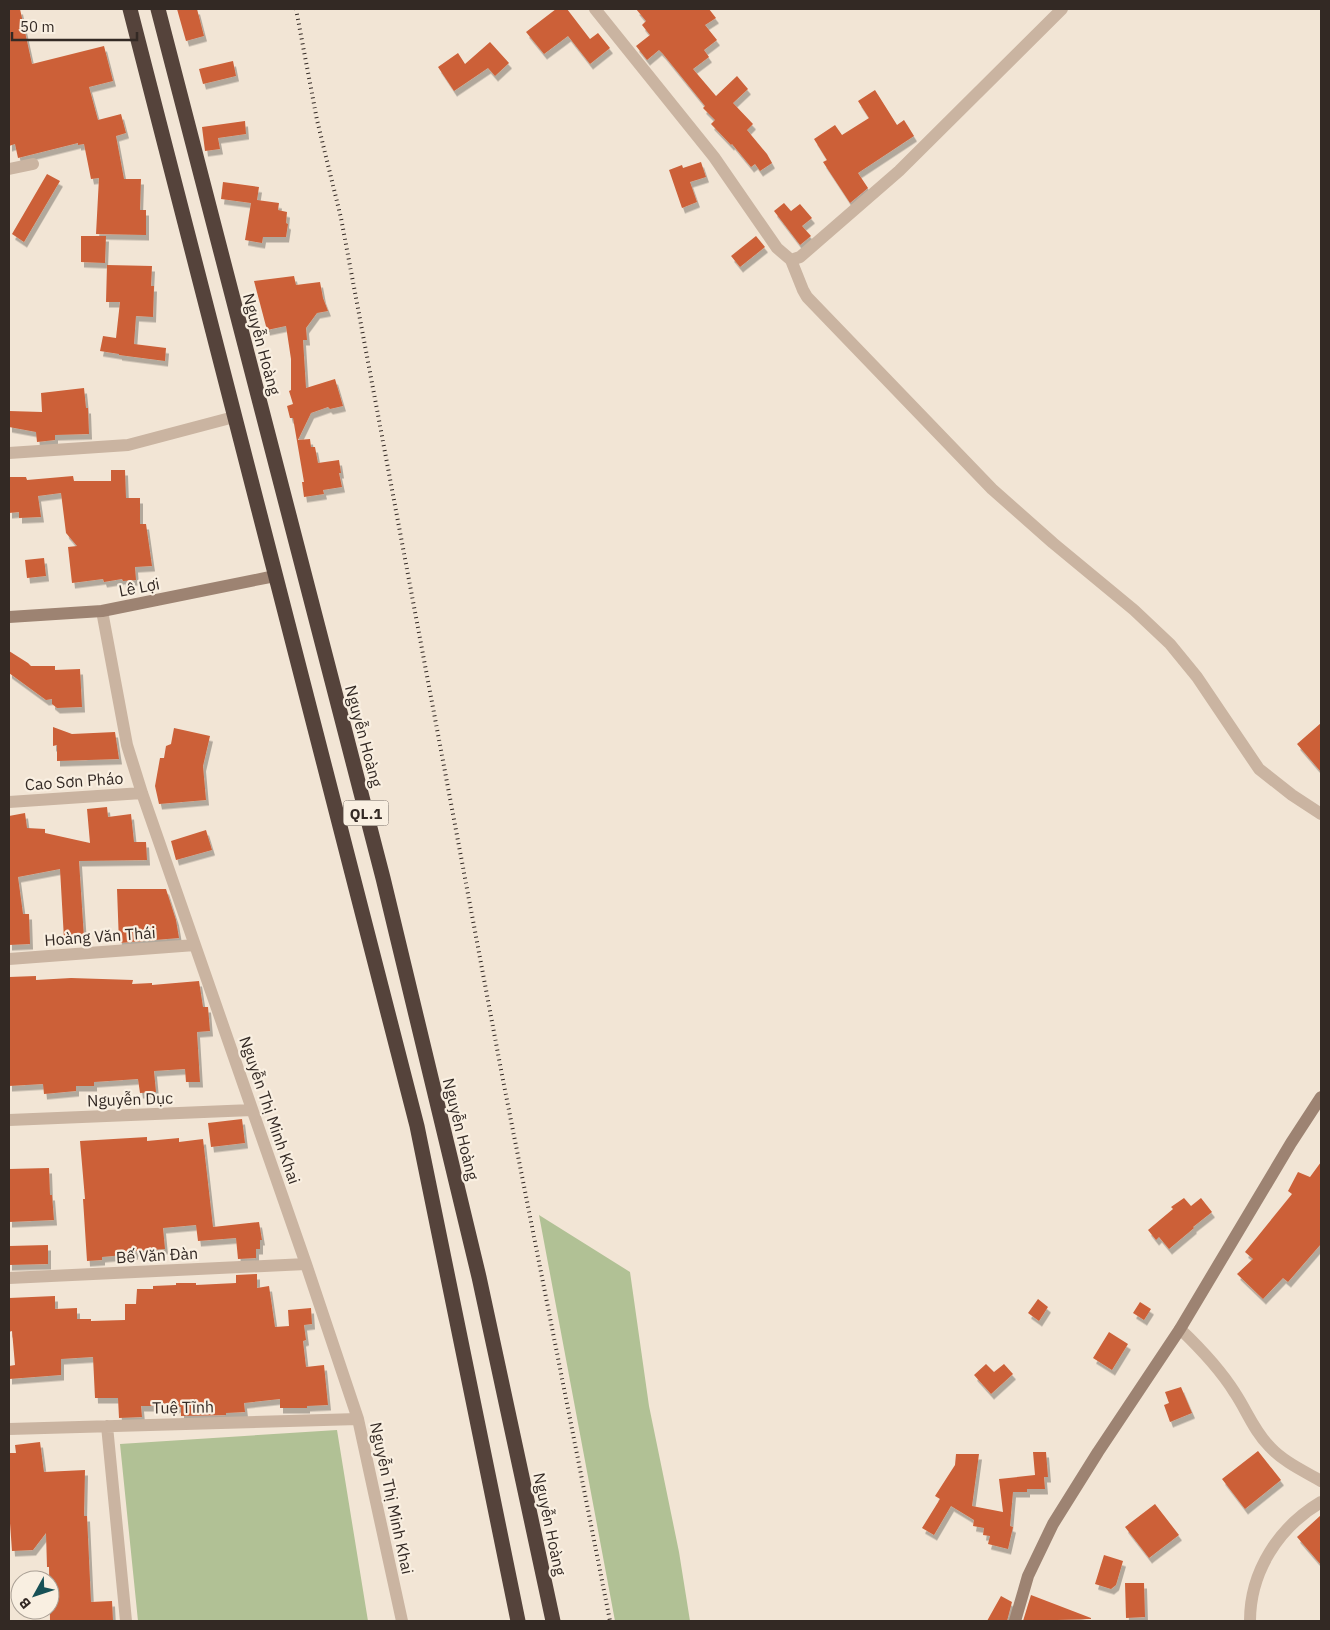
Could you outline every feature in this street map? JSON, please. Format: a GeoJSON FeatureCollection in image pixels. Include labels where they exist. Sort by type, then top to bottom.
{"type":"FeatureCollection","features":[{"type":"Feature","properties":{"kind":"highway","name":"QL.1"},"geometry":{"type":"LineString","coordinates":[[130,9],[274,576],[417,1126],[518,1621]]}},
{"type":"Feature","properties":{"kind":"highway","name":"Nguyễn Hoàng"},"geometry":{"type":"LineString","coordinates":[[158,9],[383,878],[478,1277],[553,1621]]}},
{"type":"Feature","properties":{"kind":"highway"},"geometry":{"type":"LineString","coordinates":[[164,138],[189,132]]}},
{"type":"Feature","properties":{"kind":"street"},"geometry":{"type":"LineString","coordinates":[[595,9],[714,157],[777,248],[791,260],[807,296],[992,489],[1053,543],[1134,610],[1170,644],[1197,677],[1259,769],[1286,791],[1321,814]]}},
{"type":"Feature","properties":{"kind":"street"},"geometry":{"type":"LineString","coordinates":[[791,260],[800,257],[899,171],[1062,9]]}},
{"type":"Feature","properties":{"kind":"street"},"geometry":{"type":"LineString","coordinates":[[9,169],[33,164]]}},
{"type":"Feature","properties":{"kind":"street"},"geometry":{"type":"LineString","coordinates":[[9,453],[128,445],[234,417]]}},
{"type":"Feature","properties":{"kind":"street","name":"Lê Lợi"},"geometry":{"type":"LineString","coordinates":[[9,617],[102,611],[274,576]]}},
{"type":"Feature","properties":{"kind":"street","name":"Nguyễn Thị Minh Khai"},"geometry":{"type":"LineString","coordinates":[[102,611],[127,745],[358,1419],[402,1621]]}},
{"type":"Feature","properties":{"kind":"street","name":"Cao Sơn Pháo"},"geometry":{"type":"LineString","coordinates":[[9,802],[142,792]]}},
{"type":"Feature","properties":{"kind":"street","name":"Hoàng Văn Thái"},"geometry":{"type":"LineString","coordinates":[[9,959],[195,945]]}},
{"type":"Feature","properties":{"kind":"street"},"geometry":{"type":"LineString","coordinates":[[1015,1621],[1028,1576],[1053,1524],[1180,1328],[1291,1143],[1321,1097]]}},
{"type":"Feature","properties":{"kind":"street","name":"Nguyễn Dục"},"geometry":{"type":"LineString","coordinates":[[9,1120],[252,1110]]}},
{"type":"Feature","properties":{"kind":"street","name":"Bế Văn Đàn"},"geometry":{"type":"LineString","coordinates":[[9,1278],[306,1264]]}},
{"type":"Feature","properties":{"kind":"street"},"geometry":{"type":"LineString","coordinates":[[1180,1328],[1201,1349],[1226,1379],[1256,1432],[1269,1447],[1321,1481]]}},
{"type":"Feature","properties":{"kind":"street","name":"Tuệ Tĩnh"},"geometry":{"type":"LineString","coordinates":[[9,1429],[358,1419]]}},
{"type":"Feature","properties":{"kind":"street"},"geometry":{"type":"LineString","coordinates":[[107,1426],[126,1621]]}},
{"type":"Feature","properties":{"kind":"street"},"geometry":{"type":"LineString","coordinates":[[1250,1621],[1253,1595],[1259,1573],[1270,1551],[1284,1532],[1301,1516],[1321,1502]]}},
{"type":"Feature","properties":{"kind":"green space"},"geometry":{"type":"Polygon","coordinates":[[[539,1215],[630,1272],[649,1406],[679,1552],[690,1621],[615,1621],[539,1215]]]}},
{"type":"Feature","properties":{"kind":"green space"},"geometry":{"type":"Polygon","coordinates":[[[337,1430],[368,1621],[138,1621],[120,1444],[337,1430]]]}},
{"type":"Feature","properties":{"kind":"building"},"geometry":{"type":"Polygon","coordinates":[[[9,9],[20,9],[32,64],[104,46],[113,81],[89,87],[98,120],[121,114],[126,133],[116,136],[124,179],[141,179],[140,210],[146,210],[146,235],[96,234],[99,178],[91,179],[84,144],[78,145],[78,143],[18,158],[15,144],[9,146],[9,9]]]}},
{"type":"Feature","properties":{"kind":"building"},"geometry":{"type":"Polygon","coordinates":[[[177,9],[197,9],[204,36],[186,41],[177,9]]]}},
{"type":"Feature","properties":{"kind":"building"},"geometry":{"type":"Polygon","coordinates":[[[556,9],[567,9],[590,39],[598,33],[610,48],[590,64],[568,36],[544,54],[526,32],[556,9]]]}},
{"type":"Feature","properties":{"kind":"building"},"geometry":{"type":"Polygon","coordinates":[[[636,9],[709,9],[716,18],[705,25],[717,40],[704,50],[709,57],[693,69],[716,96],[737,76],[748,89],[733,103],[753,124],[747,130],[772,163],[760,171],[755,164],[751,167],[732,144],[711,124],[715,120],[703,108],[705,106],[663,54],[659,50],[647,60],[636,46],[650,35],[642,25],[646,21],[636,9]]]}},
{"type":"Feature","properties":{"kind":"building"},"geometry":{"type":"Polygon","coordinates":[[[490,42],[509,63],[495,76],[488,68],[454,91],[438,67],[458,53],[465,64],[490,42]]]}},
{"type":"Feature","properties":{"kind":"building"},"geometry":{"type":"Polygon","coordinates":[[[233,61],[236,76],[203,84],[199,69],[233,61]]]}},
{"type":"Feature","properties":{"kind":"building"},"geometry":{"type":"Polygon","coordinates":[[[875,90],[897,125],[904,120],[914,136],[858,173],[868,188],[850,203],[823,162],[827,160],[814,139],[835,125],[842,135],[869,118],[858,101],[875,90]]]}},
{"type":"Feature","properties":{"kind":"building"},"geometry":{"type":"Polygon","coordinates":[[[245,121],[246,134],[218,138],[220,149],[205,151],[202,127],[245,121]]]}},
{"type":"Feature","properties":{"kind":"building"},"geometry":{"type":"Polygon","coordinates":[[[701,162],[706,177],[690,182],[697,202],[682,208],[669,170],[682,165],[683,168],[701,162]]]}},
{"type":"Feature","properties":{"kind":"building"},"geometry":{"type":"Polygon","coordinates":[[[47,174],[60,181],[24,242],[12,234],[47,174]]]}},
{"type":"Feature","properties":{"kind":"building"},"geometry":{"type":"Polygon","coordinates":[[[223,182],[259,187],[257,200],[279,203],[278,210],[287,212],[286,237],[263,237],[262,243],[245,240],[251,203],[221,199],[223,182]]]}},
{"type":"Feature","properties":{"kind":"building"},"geometry":{"type":"Polygon","coordinates":[[[784,203],[791,211],[800,204],[812,218],[802,226],[811,236],[800,245],[774,211],[784,203]]]}},
{"type":"Feature","properties":{"kind":"building"},"geometry":{"type":"Polygon","coordinates":[[[81,236],[106,236],[105,263],[81,262],[81,236]]]}},
{"type":"Feature","properties":{"kind":"building"},"geometry":{"type":"Polygon","coordinates":[[[756,236],[765,247],[740,267],[731,256],[756,236]]]}},
{"type":"Feature","properties":{"kind":"building"},"geometry":{"type":"Polygon","coordinates":[[[107,265],[152,266],[151,286],[154,286],[153,317],[136,316],[134,344],[166,348],[165,361],[100,351],[103,336],[116,338],[120,302],[106,302],[107,265]]]}},
{"type":"Feature","properties":{"kind":"building"},"geometry":{"type":"Polygon","coordinates":[[[294,276],[296,285],[320,282],[328,311],[317,313],[306,328],[307,340],[303,340],[306,388],[335,379],[343,406],[330,409],[328,407],[311,413],[298,440],[310,439],[311,447],[315,447],[318,463],[339,460],[342,487],[323,490],[324,494],[304,497],[302,482],[304,482],[293,418],[290,418],[287,406],[293,404],[289,391],[291,390],[291,359],[286,326],[267,330],[254,281],[294,276]]]}},
{"type":"Feature","properties":{"kind":"building"},"geometry":{"type":"Polygon","coordinates":[[[84,388],[86,408],[88,408],[89,434],[55,435],[55,440],[37,442],[36,432],[9,427],[9,411],[42,412],[41,393],[84,388]]]}},
{"type":"Feature","properties":{"kind":"building"},"geometry":{"type":"Polygon","coordinates":[[[111,470],[125,470],[126,498],[140,498],[140,524],[146,524],[152,566],[135,567],[136,580],[123,581],[122,579],[104,582],[103,579],[72,583],[68,547],[77,546],[66,533],[61,493],[38,496],[41,517],[19,518],[19,512],[9,513],[9,477],[26,477],[27,480],[73,476],[74,481],[111,481],[111,470]]]}},
{"type":"Feature","properties":{"kind":"building"},"geometry":{"type":"Polygon","coordinates":[[[44,558],[46,576],[27,578],[25,560],[44,558]]]}},
{"type":"Feature","properties":{"kind":"building"},"geometry":{"type":"Polygon","coordinates":[[[9,651],[31,666],[55,666],[55,670],[80,669],[82,707],[57,708],[52,704],[52,699],[46,700],[9,673],[9,651]]]}},
{"type":"Feature","properties":{"kind":"building"},"geometry":{"type":"Polygon","coordinates":[[[1321,723],[1321,772],[1297,744],[1321,723]]]}},
{"type":"Feature","properties":{"kind":"building"},"geometry":{"type":"Polygon","coordinates":[[[53,727],[72,734],[115,732],[119,759],[57,761],[57,745],[53,746],[53,727]]]}},
{"type":"Feature","properties":{"kind":"building"},"geometry":{"type":"Polygon","coordinates":[[[174,728],[210,736],[203,766],[206,800],[159,804],[155,786],[160,758],[164,758],[166,746],[171,744],[174,728]]]}},
{"type":"Feature","properties":{"kind":"building"},"geometry":{"type":"Polygon","coordinates":[[[107,807],[108,817],[131,814],[134,842],[146,842],[147,860],[79,861],[84,938],[64,939],[60,869],[18,877],[23,914],[29,914],[30,944],[9,945],[9,816],[25,813],[27,828],[45,829],[45,833],[90,843],[87,809],[107,807]]]}},
{"type":"Feature","properties":{"kind":"building"},"geometry":{"type":"Polygon","coordinates":[[[206,830],[212,850],[176,860],[171,841],[206,830]]]}},
{"type":"Feature","properties":{"kind":"building"},"geometry":{"type":"Polygon","coordinates":[[[117,889],[166,889],[176,920],[179,938],[119,943],[117,889]]]}},
{"type":"Feature","properties":{"kind":"building"},"geometry":{"type":"Polygon","coordinates":[[[36,976],[36,980],[71,978],[133,980],[132,984],[152,983],[152,985],[199,981],[203,1007],[208,1007],[210,1031],[197,1032],[200,1082],[186,1082],[185,1069],[154,1071],[156,1092],[140,1093],[138,1079],[94,1082],[94,1086],[76,1086],[76,1091],[44,1094],[43,1084],[9,1086],[9,977],[36,976]]]}},
{"type":"Feature","properties":{"kind":"building"},"geometry":{"type":"Polygon","coordinates":[[[242,1119],[245,1143],[211,1147],[208,1123],[242,1119]]]}},
{"type":"Feature","properties":{"kind":"building"},"geometry":{"type":"Polygon","coordinates":[[[147,1137],[147,1141],[179,1138],[179,1142],[203,1139],[213,1227],[259,1222],[262,1240],[260,1240],[260,1249],[256,1249],[256,1258],[238,1259],[236,1238],[198,1241],[196,1225],[163,1228],[165,1249],[135,1251],[135,1254],[102,1257],[102,1260],[87,1261],[83,1199],[85,1199],[80,1141],[147,1137]]]}},
{"type":"Feature","properties":{"kind":"building"},"geometry":{"type":"Polygon","coordinates":[[[1321,1162],[1321,1244],[1288,1282],[1283,1278],[1263,1299],[1237,1274],[1253,1259],[1245,1252],[1292,1194],[1288,1191],[1298,1172],[1310,1177],[1321,1162]]]}},
{"type":"Feature","properties":{"kind":"building"},"geometry":{"type":"Polygon","coordinates":[[[49,1168],[50,1195],[52,1195],[54,1220],[9,1222],[9,1169],[49,1168]]]}},
{"type":"Feature","properties":{"kind":"building"},"geometry":{"type":"Polygon","coordinates":[[[1184,1198],[1191,1206],[1201,1198],[1212,1212],[1169,1249],[1159,1237],[1156,1240],[1148,1230],[1173,1209],[1171,1207],[1184,1198]]]}},
{"type":"Feature","properties":{"kind":"building"},"geometry":{"type":"Polygon","coordinates":[[[48,1245],[48,1264],[9,1265],[9,1246],[48,1245]]]}},
{"type":"Feature","properties":{"kind":"building"},"geometry":{"type":"Polygon","coordinates":[[[257,1274],[257,1288],[269,1286],[275,1327],[289,1326],[288,1310],[311,1308],[312,1324],[304,1325],[306,1340],[303,1341],[306,1367],[324,1365],[328,1405],[307,1406],[307,1408],[280,1408],[280,1399],[244,1403],[245,1412],[226,1413],[226,1415],[181,1416],[181,1407],[141,1406],[142,1417],[119,1418],[118,1398],[95,1398],[93,1357],[61,1359],[61,1375],[9,1379],[9,1366],[15,1365],[12,1331],[9,1332],[9,1298],[55,1296],[55,1309],[77,1308],[77,1319],[91,1319],[91,1321],[125,1320],[125,1304],[136,1304],[137,1289],[153,1289],[153,1286],[176,1285],[176,1283],[196,1283],[196,1285],[236,1283],[236,1275],[257,1274]]]}},
{"type":"Feature","properties":{"kind":"building"},"geometry":{"type":"Polygon","coordinates":[[[1038,1299],[1048,1307],[1039,1321],[1028,1313],[1038,1299]]]}},
{"type":"Feature","properties":{"kind":"building"},"geometry":{"type":"Polygon","coordinates":[[[1140,1302],[1151,1309],[1144,1320],[1133,1313],[1140,1302]]]}},
{"type":"Feature","properties":{"kind":"building"},"geometry":{"type":"Polygon","coordinates":[[[1109,1332],[1128,1344],[1112,1370],[1093,1358],[1109,1332]]]}},
{"type":"Feature","properties":{"kind":"building"},"geometry":{"type":"Polygon","coordinates":[[[986,1364],[994,1372],[1004,1364],[1013,1374],[991,1394],[974,1375],[986,1364]]]}},
{"type":"Feature","properties":{"kind":"building"},"geometry":{"type":"Polygon","coordinates":[[[1181,1387],[1192,1413],[1170,1422],[1164,1405],[1169,1403],[1165,1392],[1181,1387]]]}},
{"type":"Feature","properties":{"kind":"building"},"geometry":{"type":"Polygon","coordinates":[[[40,1442],[44,1472],[85,1470],[84,1516],[87,1516],[91,1602],[112,1601],[113,1621],[50,1621],[60,1620],[60,1570],[49,1570],[49,1567],[47,1567],[46,1533],[33,1550],[12,1551],[9,1509],[9,1453],[16,1453],[15,1445],[40,1442]]]}},
{"type":"Feature","properties":{"kind":"building"},"geometry":{"type":"Polygon","coordinates":[[[1258,1451],[1281,1480],[1245,1509],[1222,1479],[1258,1451]]]}},
{"type":"Feature","properties":{"kind":"building"},"geometry":{"type":"Polygon","coordinates":[[[1033,1452],[1046,1452],[1048,1477],[1044,1477],[1045,1489],[1027,1489],[1027,1492],[1013,1492],[1010,1526],[1013,1527],[1008,1549],[988,1544],[990,1536],[983,1535],[984,1528],[973,1526],[974,1520],[951,1506],[934,1535],[922,1528],[940,1499],[935,1496],[955,1465],[956,1454],[979,1454],[972,1506],[1003,1512],[999,1479],[1035,1475],[1033,1452]]]}},
{"type":"Feature","properties":{"kind":"building"},"geometry":{"type":"Polygon","coordinates":[[[1155,1504],[1179,1535],[1149,1558],[1125,1527],[1155,1504]]]}},
{"type":"Feature","properties":{"kind":"building"},"geometry":{"type":"Polygon","coordinates":[[[1321,1515],[1321,1565],[1297,1537],[1321,1515]]]}},
{"type":"Feature","properties":{"kind":"building"},"geometry":{"type":"Polygon","coordinates":[[[1104,1555],[1123,1561],[1116,1585],[1111,1589],[1095,1584],[1104,1555]]]}},
{"type":"Feature","properties":{"kind":"building"},"geometry":{"type":"Polygon","coordinates":[[[1125,1583],[1144,1583],[1145,1617],[1126,1618],[1125,1583]]]}},
{"type":"Feature","properties":{"kind":"building"},"geometry":{"type":"Polygon","coordinates":[[[1031,1595],[1091,1618],[1091,1619],[1023,1621],[1031,1595]]]}},
{"type":"Feature","properties":{"kind":"building"},"geometry":{"type":"Polygon","coordinates":[[[1001,1596],[1012,1602],[1007,1621],[987,1621],[1001,1596]]]}},
{"type":"Feature","properties":{"kind":"railway"},"geometry":{"type":"LineString","coordinates":[[296,9],[317,120],[341,218],[502,1075],[610,1621]]}}]}
